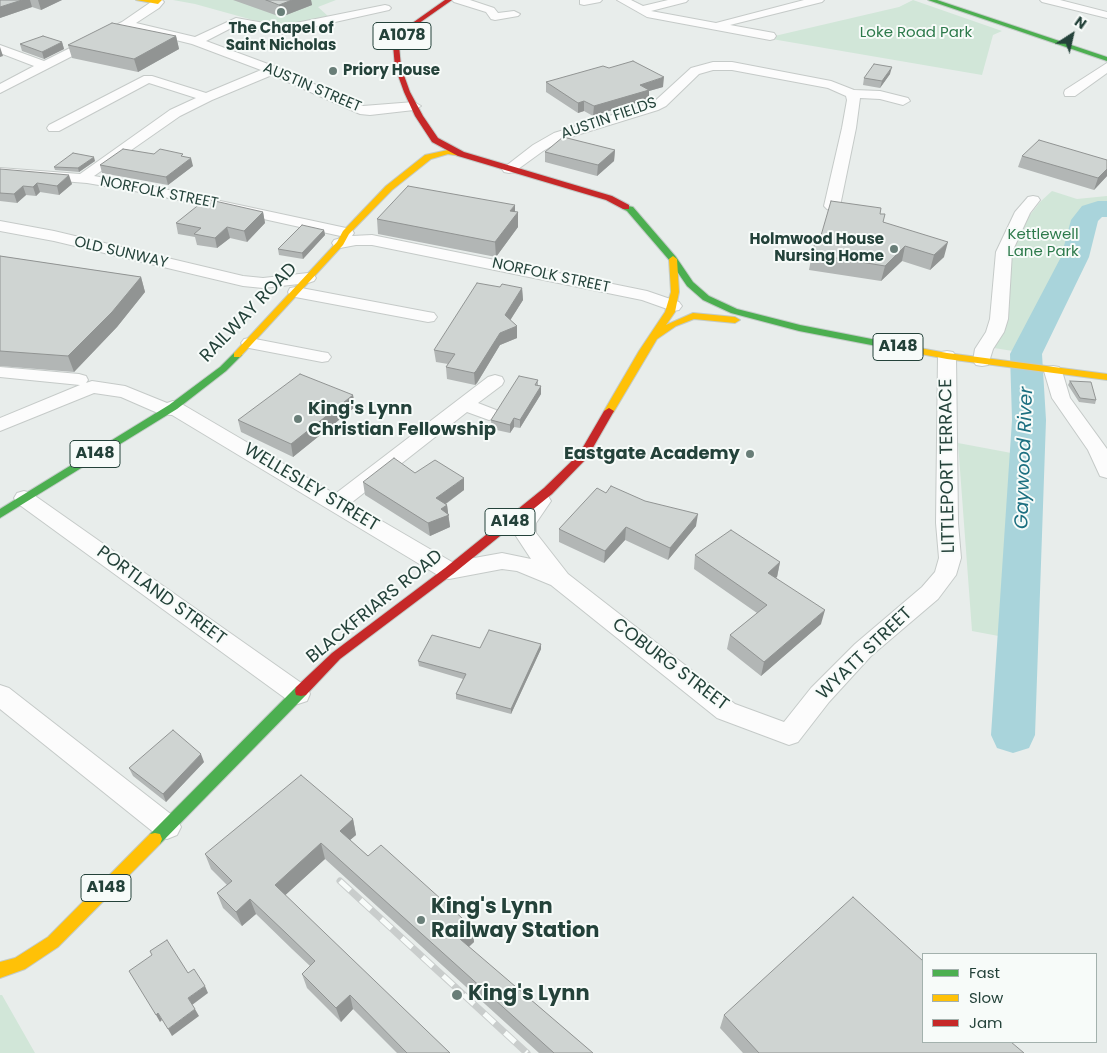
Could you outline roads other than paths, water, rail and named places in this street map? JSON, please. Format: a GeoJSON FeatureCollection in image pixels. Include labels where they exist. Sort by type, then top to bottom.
{"type":"FeatureCollection","features":[{"type":"Feature","properties":{"kind":"main road"},"geometry":{"type":"LineString","coordinates":[[139,0],[158,1]]}},
{"type":"Feature","properties":{"kind":"main road","name":"A1078"},"geometry":{"type":"LineString","coordinates":[[449,0],[413,25],[402,35],[396,45],[398,67],[417,111],[435,140],[461,154]]}},
{"type":"Feature","properties":{"kind":"main road"},"geometry":{"type":"LineString","coordinates":[[931,0],[1107,59]]}},
{"type":"Feature","properties":{"kind":"main road"},"geometry":{"type":"LineString","coordinates":[[417,111],[419,136]]}},
{"type":"Feature","properties":{"kind":"main road","name":"A148"},"geometry":{"type":"LineString","coordinates":[[343,238],[389,188],[428,157],[448,152],[461,154],[619,202],[630,209],[673,259],[690,284],[716,304],[752,316],[799,328],[947,356],[1107,377]]}},
{"type":"Feature","properties":{"kind":"main road"},"geometry":{"type":"LineString","coordinates":[[389,188],[403,165],[413,155]]}},
{"type":"Feature","properties":{"kind":"main road","name":"RAILWAY ROAD"},"geometry":{"type":"LineString","coordinates":[[0,514],[170,408],[223,369],[250,343],[343,238]]}},
{"type":"Feature","properties":{"kind":"main road","name":"A148"},"geometry":{"type":"LineString","coordinates":[[673,259],[675,276],[673,306]]}},
{"type":"Feature","properties":{"kind":"main road","name":"BLACKFRIARS ROAD"},"geometry":{"type":"LineString","coordinates":[[0,970],[19,964],[53,942],[336,656],[548,491],[583,456],[650,341],[673,306]]}},
{"type":"Feature","properties":{"kind":"main road","name":"A148"},"geometry":{"type":"LineString","coordinates":[[650,341],[673,324],[693,316],[799,328]]}},
{"type":"Feature","properties":{"kind":"street"},"geometry":{"type":"LineString","coordinates":[[458,0],[490,10],[495,17]]}},
{"type":"Feature","properties":{"kind":"street"},"geometry":{"type":"LineString","coordinates":[[623,0],[651,15],[770,36]]}},
{"type":"Feature","properties":{"kind":"street"},"geometry":{"type":"LineString","coordinates":[[640,10],[682,0]]}},
{"type":"Feature","properties":{"kind":"street"},"geometry":{"type":"LineString","coordinates":[[716,26],[818,0]]}},
{"type":"Feature","properties":{"kind":"street"},"geometry":{"type":"LineString","coordinates":[[1046,0],[1107,15]]}},
{"type":"Feature","properties":{"kind":"street"},"geometry":{"type":"LineString","coordinates":[[0,89],[126,24],[156,6],[158,1]]}},
{"type":"Feature","properties":{"kind":"street"},"geometry":{"type":"LineString","coordinates":[[196,41],[236,21],[281,30],[385,8]]}},
{"type":"Feature","properties":{"kind":"street"},"geometry":{"type":"LineString","coordinates":[[480,19],[514,14]]}},
{"type":"Feature","properties":{"kind":"street","name":"AUSTIN STREET"},"geometry":{"type":"LineString","coordinates":[[126,24],[196,41],[272,70],[360,110],[417,111]]}},
{"type":"Feature","properties":{"kind":"street"},"geometry":{"type":"LineString","coordinates":[[0,49],[45,66]]}},
{"type":"Feature","properties":{"kind":"street","name":"AUSTIN FIELDS"},"geometry":{"type":"LineString","coordinates":[[509,169],[538,148],[559,136],[661,103],[694,71],[705,67],[721,65],[743,67],[831,85],[852,94],[880,95],[903,101]]}},
{"type":"Feature","properties":{"kind":"street"},"geometry":{"type":"LineString","coordinates":[[1070,93],[1107,67]]}},
{"type":"Feature","properties":{"kind":"street"},"geometry":{"type":"LineString","coordinates":[[87,179],[85,177],[86,174],[175,113],[207,96],[272,70]]}},
{"type":"Feature","properties":{"kind":"street"},"geometry":{"type":"LineString","coordinates":[[54,128],[148,79],[207,96]]}},
{"type":"Feature","properties":{"kind":"street"},"geometry":{"type":"LineString","coordinates":[[1090,79],[1107,83]]}},
{"type":"Feature","properties":{"kind":"street"},"geometry":{"type":"LineString","coordinates":[[832,206],[854,100],[852,94]]}},
{"type":"Feature","properties":{"kind":"street"},"geometry":{"type":"LineString","coordinates":[[107,145],[122,148]]}},
{"type":"Feature","properties":{"kind":"street","name":"NORFOLK STREET"},"geometry":{"type":"LineString","coordinates":[[0,172],[87,179],[146,189],[343,238],[372,240],[648,296],[673,306]]}},
{"type":"Feature","properties":{"kind":"street"},"geometry":{"type":"LineString","coordinates":[[982,361],[984,349],[995,332],[999,319],[1004,252],[1023,212],[1033,200]]}},
{"type":"Feature","properties":{"kind":"street","name":"OLD SUNWAY"},"geometry":{"type":"LineString","coordinates":[[0,226],[54,236],[243,281],[263,283],[308,278]]}},
{"type":"Feature","properties":{"kind":"street","name":"OLD SUNWAY"},"geometry":{"type":"LineString","coordinates":[[243,281],[266,292],[282,307]]}},
{"type":"Feature","properties":{"kind":"street"},"geometry":{"type":"LineString","coordinates":[[296,292],[428,317]]}},
{"type":"Feature","properties":{"kind":"street"},"geometry":{"type":"LineString","coordinates":[[384,308],[395,295]]}},
{"type":"Feature","properties":{"kind":"street"},"geometry":{"type":"LineString","coordinates":[[250,343],[322,357]]}},
{"type":"Feature","properties":{"kind":"street","name":"LITTLEPORT TERRACE"},"geometry":{"type":"LineString","coordinates":[[944,575],[950,558],[947,523],[947,356]]}},
{"type":"Feature","properties":{"kind":"street"},"geometry":{"type":"LineString","coordinates":[[1053,371],[1061,398],[1102,450],[1107,471]]}},
{"type":"Feature","properties":{"kind":"street","name":"WELLESLEY STREET"},"geometry":{"type":"LineString","coordinates":[[0,372],[86,384],[125,392],[170,408],[448,570]]}},
{"type":"Feature","properties":{"kind":"street"},"geometry":{"type":"LineString","coordinates":[[336,503],[495,381]]}},
{"type":"Feature","properties":{"kind":"street"},"geometry":{"type":"LineString","coordinates":[[0,425],[86,384]]}},
{"type":"Feature","properties":{"kind":"street"},"geometry":{"type":"LineString","coordinates":[[467,404],[476,410],[489,414]]}},
{"type":"Feature","properties":{"kind":"street","name":"COBURG STREET"},"geometry":{"type":"LineString","coordinates":[[548,491],[525,522],[526,533],[529,541],[560,580],[726,711],[789,735]]}},
{"type":"Feature","properties":{"kind":"street","name":"PORTLAND STREET"},"geometry":{"type":"LineString","coordinates":[[24,498],[298,694]]}},
{"type":"Feature","properties":{"kind":"street","name":"COBURG STREET"},"geometry":{"type":"LineString","coordinates":[[448,570],[502,561],[520,563],[560,580]]}},
{"type":"Feature","properties":{"kind":"street","name":"WYATT STREET"},"geometry":{"type":"LineString","coordinates":[[789,735],[820,695],[851,663],[930,593],[944,575]]}},
{"type":"Feature","properties":{"kind":"street"},"geometry":{"type":"LineString","coordinates":[[0,695],[167,827]]}},
{"type":"Feature","properties":{"kind":"waterway","name":"Gaywood River"},"geometry":{"type":"LineString","coordinates":[[1013,735],[1029,420],[1026,354],[1075,257],[1085,220],[1091,212],[1098,209],[1107,209]]}},
{"type":"Feature","properties":{"kind":"railway"},"geometry":{"type":"LineString","coordinates":[[340,881],[527,1053]]}},
{"type":"Feature","properties":{"kind":"place","name":"The Chapel of Saint Nicholas"},"geometry":{"type":"Point","coordinates":[281,12]}},
{"type":"Feature","properties":{"kind":"place","name":"Priory House"},"geometry":{"type":"Point","coordinates":[333,71]}},
{"type":"Feature","properties":{"kind":"place","name":"Holmwood House Nursing Home"},"geometry":{"type":"Point","coordinates":[894,249]}},
{"type":"Feature","properties":{"kind":"place","name":"King's Lynn Christian Fellowship"},"geometry":{"type":"Point","coordinates":[298,419]}},
{"type":"Feature","properties":{"kind":"place","name":"Eastgate Academy"},"geometry":{"type":"Point","coordinates":[750,454]}},
{"type":"Feature","properties":{"kind":"place","name":"King's Lynn Railway Station"},"geometry":{"type":"Point","coordinates":[421,920]}},
{"type":"Feature","properties":{"kind":"place","name":"King's Lynn"},"geometry":{"type":"Point","coordinates":[457,995]}},
{"type":"Feature","properties":{"kind":"park label","name":"Loke Road Park"},"geometry":{"type":"Point","coordinates":[916,33]}},
{"type":"Feature","properties":{"kind":"park label","name":"Kettlewell Lane Park"},"geometry":{"type":"Point","coordinates":[1043,244]}}]}
